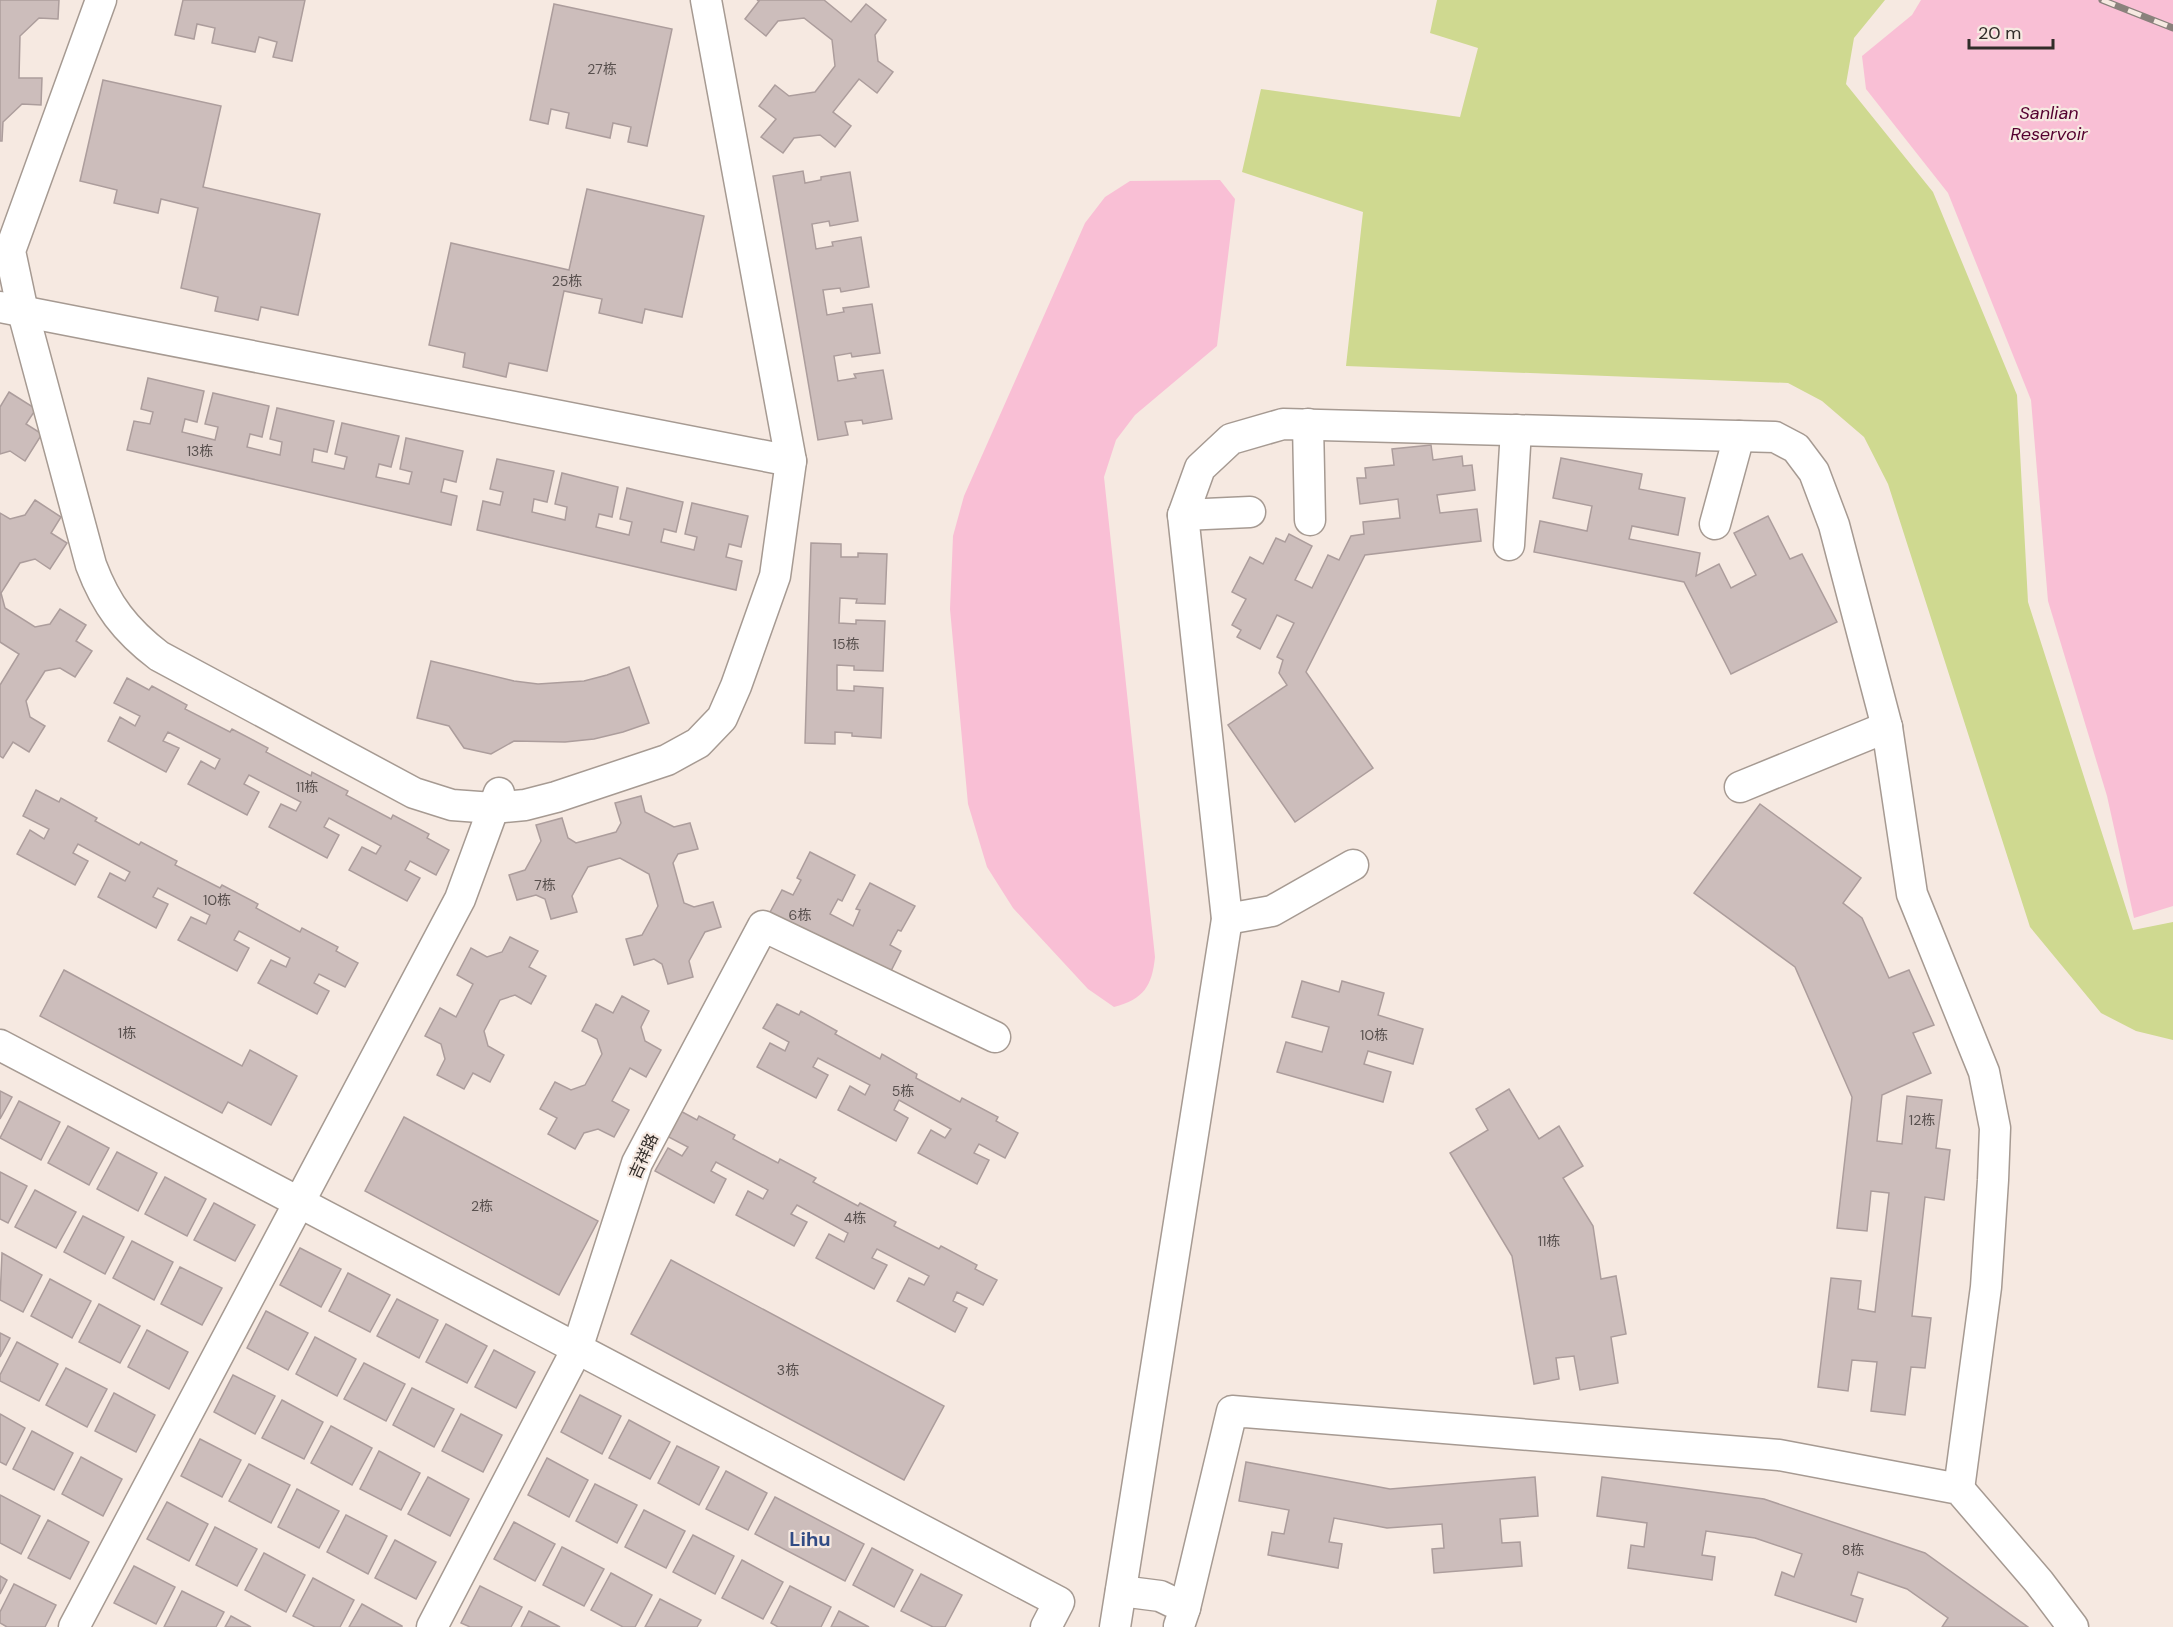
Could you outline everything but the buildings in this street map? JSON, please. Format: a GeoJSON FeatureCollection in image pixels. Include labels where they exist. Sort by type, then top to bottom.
{"type":"FeatureCollection","features":[{"type":"Feature","properties":{"kind":"street"},"geometry":{"type":"LineString","coordinates":[[101,0],[10,251],[12,310],[91,565],[106,600],[129,631],[159,656],[414,793],[452,805],[496,801],[525,805],[667,760],[698,743],[722,718],[736,686],[775,576],[791,461],[706,0]]}},
{"type":"Feature","properties":{"kind":"street"},"geometry":{"type":"LineString","coordinates":[[12,310],[791,461]]}},
{"type":"Feature","properties":{"kind":"street"},"geometry":{"type":"LineString","coordinates":[[1115,1627],[1227,919],[1183,514],[1200,468],[1231,439],[1283,424],[1775,437],[1796,448],[1814,472],[1834,525],[1887,727],[1912,894],[1984,1072],[1995,1128],[1994,1180],[1986,1287],[1959,1489]]}},
{"type":"Feature","properties":{"kind":"street"},"geometry":{"type":"LineString","coordinates":[[1308,424],[1310,520]]}},
{"type":"Feature","properties":{"kind":"street"},"geometry":{"type":"LineString","coordinates":[[1509,545],[1516,430]]}},
{"type":"Feature","properties":{"kind":"street"},"geometry":{"type":"LineString","coordinates":[[1715,524],[1739,436]]}},
{"type":"Feature","properties":{"kind":"street"},"geometry":{"type":"LineString","coordinates":[[1183,514],[1250,512]]}},
{"type":"Feature","properties":{"kind":"street"},"geometry":{"type":"LineString","coordinates":[[1740,787],[1887,727]]}},
{"type":"Feature","properties":{"kind":"street"},"geometry":{"type":"LineString","coordinates":[[74,1627],[460,899],[496,801]]}},
{"type":"Feature","properties":{"kind":"street"},"geometry":{"type":"LineString","coordinates":[[1227,919],[1272,911],[1353,865]]}},
{"type":"Feature","properties":{"kind":"street","name":"吉祥路"},"geometry":{"type":"LineString","coordinates":[[432,1627],[577,1349],[637,1163],[763,926],[995,1037]]}},
{"type":"Feature","properties":{"kind":"street"},"geometry":{"type":"LineString","coordinates":[[0,1045],[1059,1602],[1046,1627]]}},
{"type":"Feature","properties":{"kind":"street"},"geometry":{"type":"LineString","coordinates":[[1182,1617],[1232,1411],[1779,1455],[1959,1489],[2039,1582],[2073,1627]]}},
{"type":"Feature","properties":{"kind":"street"},"geometry":{"type":"LineString","coordinates":[[1121,1590],[1160,1596],[1182,1617]]}},
{"type":"Feature","properties":{"kind":"green space"},"geometry":{"type":"Polygon","coordinates":[[[1437,0],[1885,0],[1854,38],[1846,84],[1933,192],[2017,395],[2028,602],[2133,930],[2173,922],[2173,1040],[2136,1031],[2101,1013],[2030,927],[1888,484],[1864,437],[1822,401],[1788,383],[1346,366],[1363,212],[1242,172],[1261,89],[1460,117],[1478,48],[1430,33],[1437,0]]]}},
{"type":"Feature","properties":{"kind":"water","name":"Sanlian Reservoir"},"geometry":{"type":"Polygon","coordinates":[[[1921,0],[2173,0],[2173,906],[2134,918],[2107,796],[2048,601],[2031,400],[1948,193],[1866,89],[1862,56],[1912,15],[1921,0]]]}},
{"type":"Feature","properties":{"kind":"water"},"geometry":{"type":"Polygon","coordinates":[[[1220,180],[1235,199],[1217,346],[1135,415],[1116,440],[1104,477],[1155,957],[1152,976],[1145,990],[1133,1000],[1114,1007],[1088,989],[1013,908],[987,867],[968,804],[950,609],[953,536],[964,496],[1085,223],[1105,197],[1130,181],[1220,180]]]}},
{"type":"Feature","properties":{"kind":"railway"},"geometry":{"type":"LineString","coordinates":[[2102,0],[2173,28]]}},
{"type":"Feature","properties":{"kind":"district","name":"Lihu"},"geometry":{"type":"Point","coordinates":[810,1539]}}]}
